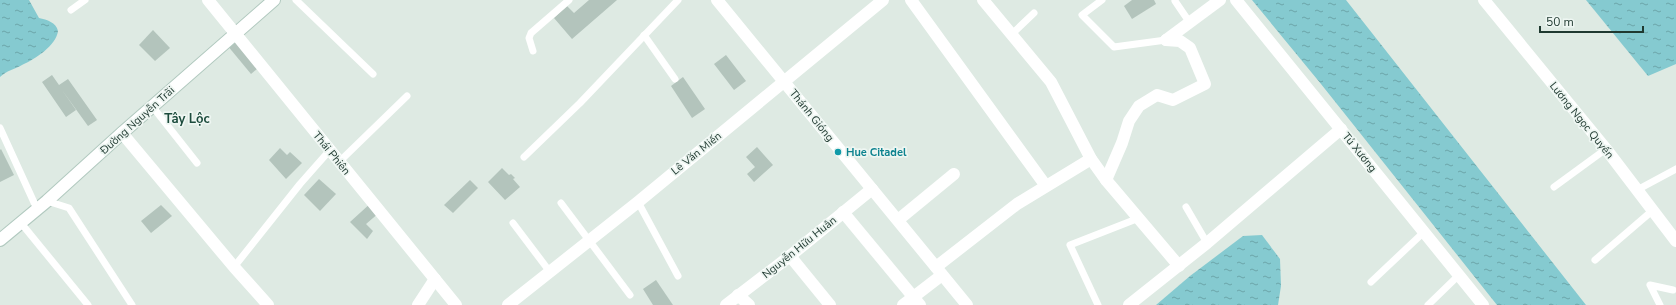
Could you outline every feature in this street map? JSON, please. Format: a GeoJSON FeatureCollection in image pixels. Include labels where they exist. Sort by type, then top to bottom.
{"type":"FeatureCollection","features":[{"type":"Feature","properties":{"kind":"street","name":"Thái Phiên"},"geometry":{"type":"LineString","coordinates":[[208,0],[456,305]]}},
{"type":"Feature","properties":{"kind":"street","name":"Đường Nguyễn Trãi"},"geometry":{"type":"LineString","coordinates":[[0,240],[37,210],[122,132],[274,0]]}},
{"type":"Feature","properties":{"kind":"street","name":"Lê Văn Miến"},"geometry":{"type":"LineString","coordinates":[[508,305],[638,202],[883,0]]}},
{"type":"Feature","properties":{"kind":"street"},"geometry":{"type":"LineString","coordinates":[[910,0],[1046,186]]}},
{"type":"Feature","properties":{"kind":"street"},"geometry":{"type":"LineString","coordinates":[[983,0],[1051,82],[1091,159],[1106,180],[1179,266]]}},
{"type":"Feature","properties":{"kind":"street"},"geometry":{"type":"LineString","coordinates":[[1166,40],[1220,0]]}},
{"type":"Feature","properties":{"kind":"street","name":"Tú Xương"},"geometry":{"type":"LineString","coordinates":[[1236,0],[1425,231],[1483,305]]}},
{"type":"Feature","properties":{"kind":"street","name":"Lương Ngọc Quyến"},"geometry":{"type":"LineString","coordinates":[[1484,0],[1606,149],[1676,241]]}},
{"type":"Feature","properties":{"kind":"street","name":"Thánh Gióng"},"geometry":{"type":"LineString","coordinates":[[721,1],[784,81],[967,305]]}},
{"type":"Feature","properties":{"kind":"street"},"geometry":{"type":"LineString","coordinates":[[1106,180],[1122,143],[1129,121],[1139,106],[1157,95],[1173,100],[1205,84],[1190,48],[1180,41],[1166,40]]}},
{"type":"Feature","properties":{"kind":"street"},"geometry":{"type":"LineString","coordinates":[[1129,305],[1207,243],[1341,129]]}},
{"type":"Feature","properties":{"kind":"street"},"geometry":{"type":"LineString","coordinates":[[122,132],[234,267],[268,305]]}},
{"type":"Feature","properties":{"kind":"street"},"geometry":{"type":"LineString","coordinates":[[903,305],[916,301],[939,271],[1017,204],[1091,159]]}},
{"type":"Feature","properties":{"kind":"street"},"geometry":{"type":"LineString","coordinates":[[898,220],[954,174]]}},
{"type":"Feature","properties":{"kind":"street","name":"Nguyễn Hữu Huân"},"geometry":{"type":"LineString","coordinates":[[726,305],[790,256],[872,189]]}},
{"type":"Feature","properties":{"kind":"street"},"geometry":{"type":"LineString","coordinates":[[843,212],[916,301]]}},
{"type":"Feature","properties":{"kind":"street"},"geometry":{"type":"LineString","coordinates":[[790,256],[830,305]]}},
{"type":"Feature","properties":{"kind":"street"},"geometry":{"type":"LineString","coordinates":[[418,305],[435,279]]}},
{"type":"Feature","properties":{"kind":"street"},"geometry":{"type":"LineString","coordinates":[[738,295],[749,305]]}},
{"type":"Feature","properties":{"kind":"lane"},"geometry":{"type":"LineString","coordinates":[[71,10],[85,0]]}},
{"type":"Feature","properties":{"kind":"lane"},"geometry":{"type":"LineString","coordinates":[[296,0],[373,74]]}},
{"type":"Feature","properties":{"kind":"lane"},"geometry":{"type":"LineString","coordinates":[[533,51],[529,38],[531,33],[569,0]]}},
{"type":"Feature","properties":{"kind":"lane"},"geometry":{"type":"LineString","coordinates":[[524,157],[580,103],[678,0]]}},
{"type":"Feature","properties":{"kind":"lane"},"geometry":{"type":"LineString","coordinates":[[1102,0],[1082,15],[1114,47],[1166,40]]}},
{"type":"Feature","properties":{"kind":"lane"},"geometry":{"type":"LineString","coordinates":[[1175,1],[1190,23]]}},
{"type":"Feature","properties":{"kind":"lane"},"geometry":{"type":"LineString","coordinates":[[1011,35],[1034,13]]}},
{"type":"Feature","properties":{"kind":"lane"},"geometry":{"type":"LineString","coordinates":[[644,35],[675,79]]}},
{"type":"Feature","properties":{"kind":"lane"},"geometry":{"type":"LineString","coordinates":[[339,162],[407,96]]}},
{"type":"Feature","properties":{"kind":"lane"},"geometry":{"type":"LineString","coordinates":[[152,106],[197,163]]}},
{"type":"Feature","properties":{"kind":"lane"},"geometry":{"type":"LineString","coordinates":[[0,128],[37,210]]}},
{"type":"Feature","properties":{"kind":"lane"},"geometry":{"type":"LineString","coordinates":[[1554,187],[1606,149]]}},
{"type":"Feature","properties":{"kind":"lane"},"geometry":{"type":"LineString","coordinates":[[234,267],[300,184],[330,150]]}},
{"type":"Feature","properties":{"kind":"lane"},"geometry":{"type":"LineString","coordinates":[[1637,190],[1676,169]]}},
{"type":"Feature","properties":{"kind":"lane"},"geometry":{"type":"LineString","coordinates":[[47,201],[69,208],[132,305]]}},
{"type":"Feature","properties":{"kind":"lane"},"geometry":{"type":"LineString","coordinates":[[638,202],[678,276]]}},
{"type":"Feature","properties":{"kind":"lane"},"geometry":{"type":"LineString","coordinates":[[562,203],[630,294]]}},
{"type":"Feature","properties":{"kind":"lane"},"geometry":{"type":"LineString","coordinates":[[1186,207],[1207,243]]}},
{"type":"Feature","properties":{"kind":"lane"},"geometry":{"type":"LineString","coordinates":[[1595,260],[1652,211]]}},
{"type":"Feature","properties":{"kind":"lane"},"geometry":{"type":"LineString","coordinates":[[1098,305],[1070,245],[1139,218]]}},
{"type":"Feature","properties":{"kind":"lane"},"geometry":{"type":"LineString","coordinates":[[21,223],[88,305]]}},
{"type":"Feature","properties":{"kind":"lane"},"geometry":{"type":"LineString","coordinates":[[513,223],[550,272]]}},
{"type":"Feature","properties":{"kind":"lane"},"geometry":{"type":"LineString","coordinates":[[1371,282],[1425,231]]}},
{"type":"Feature","properties":{"kind":"lane"},"geometry":{"type":"LineString","coordinates":[[1428,305],[1459,275]]}},
{"type":"Feature","properties":{"kind":"lane"},"geometry":{"type":"LineString","coordinates":[[1660,305],[1650,285],[1673,290]]}},
{"type":"Feature","properties":{"kind":"water"},"geometry":{"type":"Polygon","coordinates":[[[0,0],[29,0],[39,18],[53,23],[58,31],[53,42],[44,51],[33,59],[0,77],[0,0]]]}},
{"type":"Feature","properties":{"kind":"water"},"geometry":{"type":"Polygon","coordinates":[[[1252,0],[1346,0],[1586,305],[1497,305],[1252,0]]]}},
{"type":"Feature","properties":{"kind":"water"},"geometry":{"type":"Polygon","coordinates":[[[1586,0],[1676,0],[1676,64],[1648,76],[1586,0]]]}},
{"type":"Feature","properties":{"kind":"water"},"geometry":{"type":"Polygon","coordinates":[[[1262,235],[1280,259],[1281,286],[1278,305],[1156,305],[1190,276],[1243,236],[1262,235]]]}},
{"type":"Feature","properties":{"kind":"building"},"geometry":{"type":"Polygon","coordinates":[[[589,0],[617,0],[572,39],[554,18],[567,6],[574,13],[589,0]]]}},
{"type":"Feature","properties":{"kind":"building"},"geometry":{"type":"Polygon","coordinates":[[[1132,0],[1154,0],[1156,4],[1132,19],[1124,6],[1132,0]]]}},
{"type":"Feature","properties":{"kind":"building"},"geometry":{"type":"Polygon","coordinates":[[[153,30],[170,48],[155,61],[139,45],[153,30]]]}},
{"type":"Feature","properties":{"kind":"building"},"geometry":{"type":"Polygon","coordinates":[[[239,35],[264,63],[251,74],[227,45],[239,35]]]}},
{"type":"Feature","properties":{"kind":"building"},"geometry":{"type":"Polygon","coordinates":[[[726,55],[746,81],[734,90],[714,64],[726,55]]]}},
{"type":"Feature","properties":{"kind":"building"},"geometry":{"type":"Polygon","coordinates":[[[52,75],[59,85],[68,79],[97,120],[88,126],[62,90],[76,110],[66,117],[42,82],[52,75]]]}},
{"type":"Feature","properties":{"kind":"building"},"geometry":{"type":"Polygon","coordinates":[[[683,77],[705,109],[692,118],[671,86],[683,77]]]}},
{"type":"Feature","properties":{"kind":"building"},"geometry":{"type":"Polygon","coordinates":[[[757,147],[773,165],[754,182],[747,174],[755,167],[746,157],[757,147]]]}},
{"type":"Feature","properties":{"kind":"building"},"geometry":{"type":"Polygon","coordinates":[[[280,148],[287,155],[290,152],[302,163],[286,179],[269,160],[280,148]]]}},
{"type":"Feature","properties":{"kind":"building"},"geometry":{"type":"Polygon","coordinates":[[[1,149],[14,175],[0,182],[0,150],[1,149]]]}},
{"type":"Feature","properties":{"kind":"building"},"geometry":{"type":"Polygon","coordinates":[[[502,168],[509,175],[511,174],[515,178],[513,179],[520,187],[505,200],[488,182],[502,168]]]}},
{"type":"Feature","properties":{"kind":"building"},"geometry":{"type":"Polygon","coordinates":[[[319,179],[336,194],[320,211],[304,195],[319,179]]]}},
{"type":"Feature","properties":{"kind":"building"},"geometry":{"type":"Polygon","coordinates":[[[470,180],[478,188],[453,213],[444,205],[470,180]]]}},
{"type":"Feature","properties":{"kind":"building"},"geometry":{"type":"Polygon","coordinates":[[[372,202],[380,212],[366,224],[373,231],[367,239],[350,222],[372,202]]]}},
{"type":"Feature","properties":{"kind":"building"},"geometry":{"type":"Polygon","coordinates":[[[161,205],[172,216],[151,233],[141,221],[161,205]]]}},
{"type":"Feature","properties":{"kind":"building"},"geometry":{"type":"Polygon","coordinates":[[[656,280],[673,305],[653,305],[643,289],[656,280]]]}},
{"type":"Feature","properties":{"kind":"place","name":"Hue Citadel"},"geometry":{"type":"Point","coordinates":[838,152]}},
{"type":"Feature","properties":{"kind":"district","name":"Tây Lộc"},"geometry":{"type":"Point","coordinates":[187,118]}}]}
